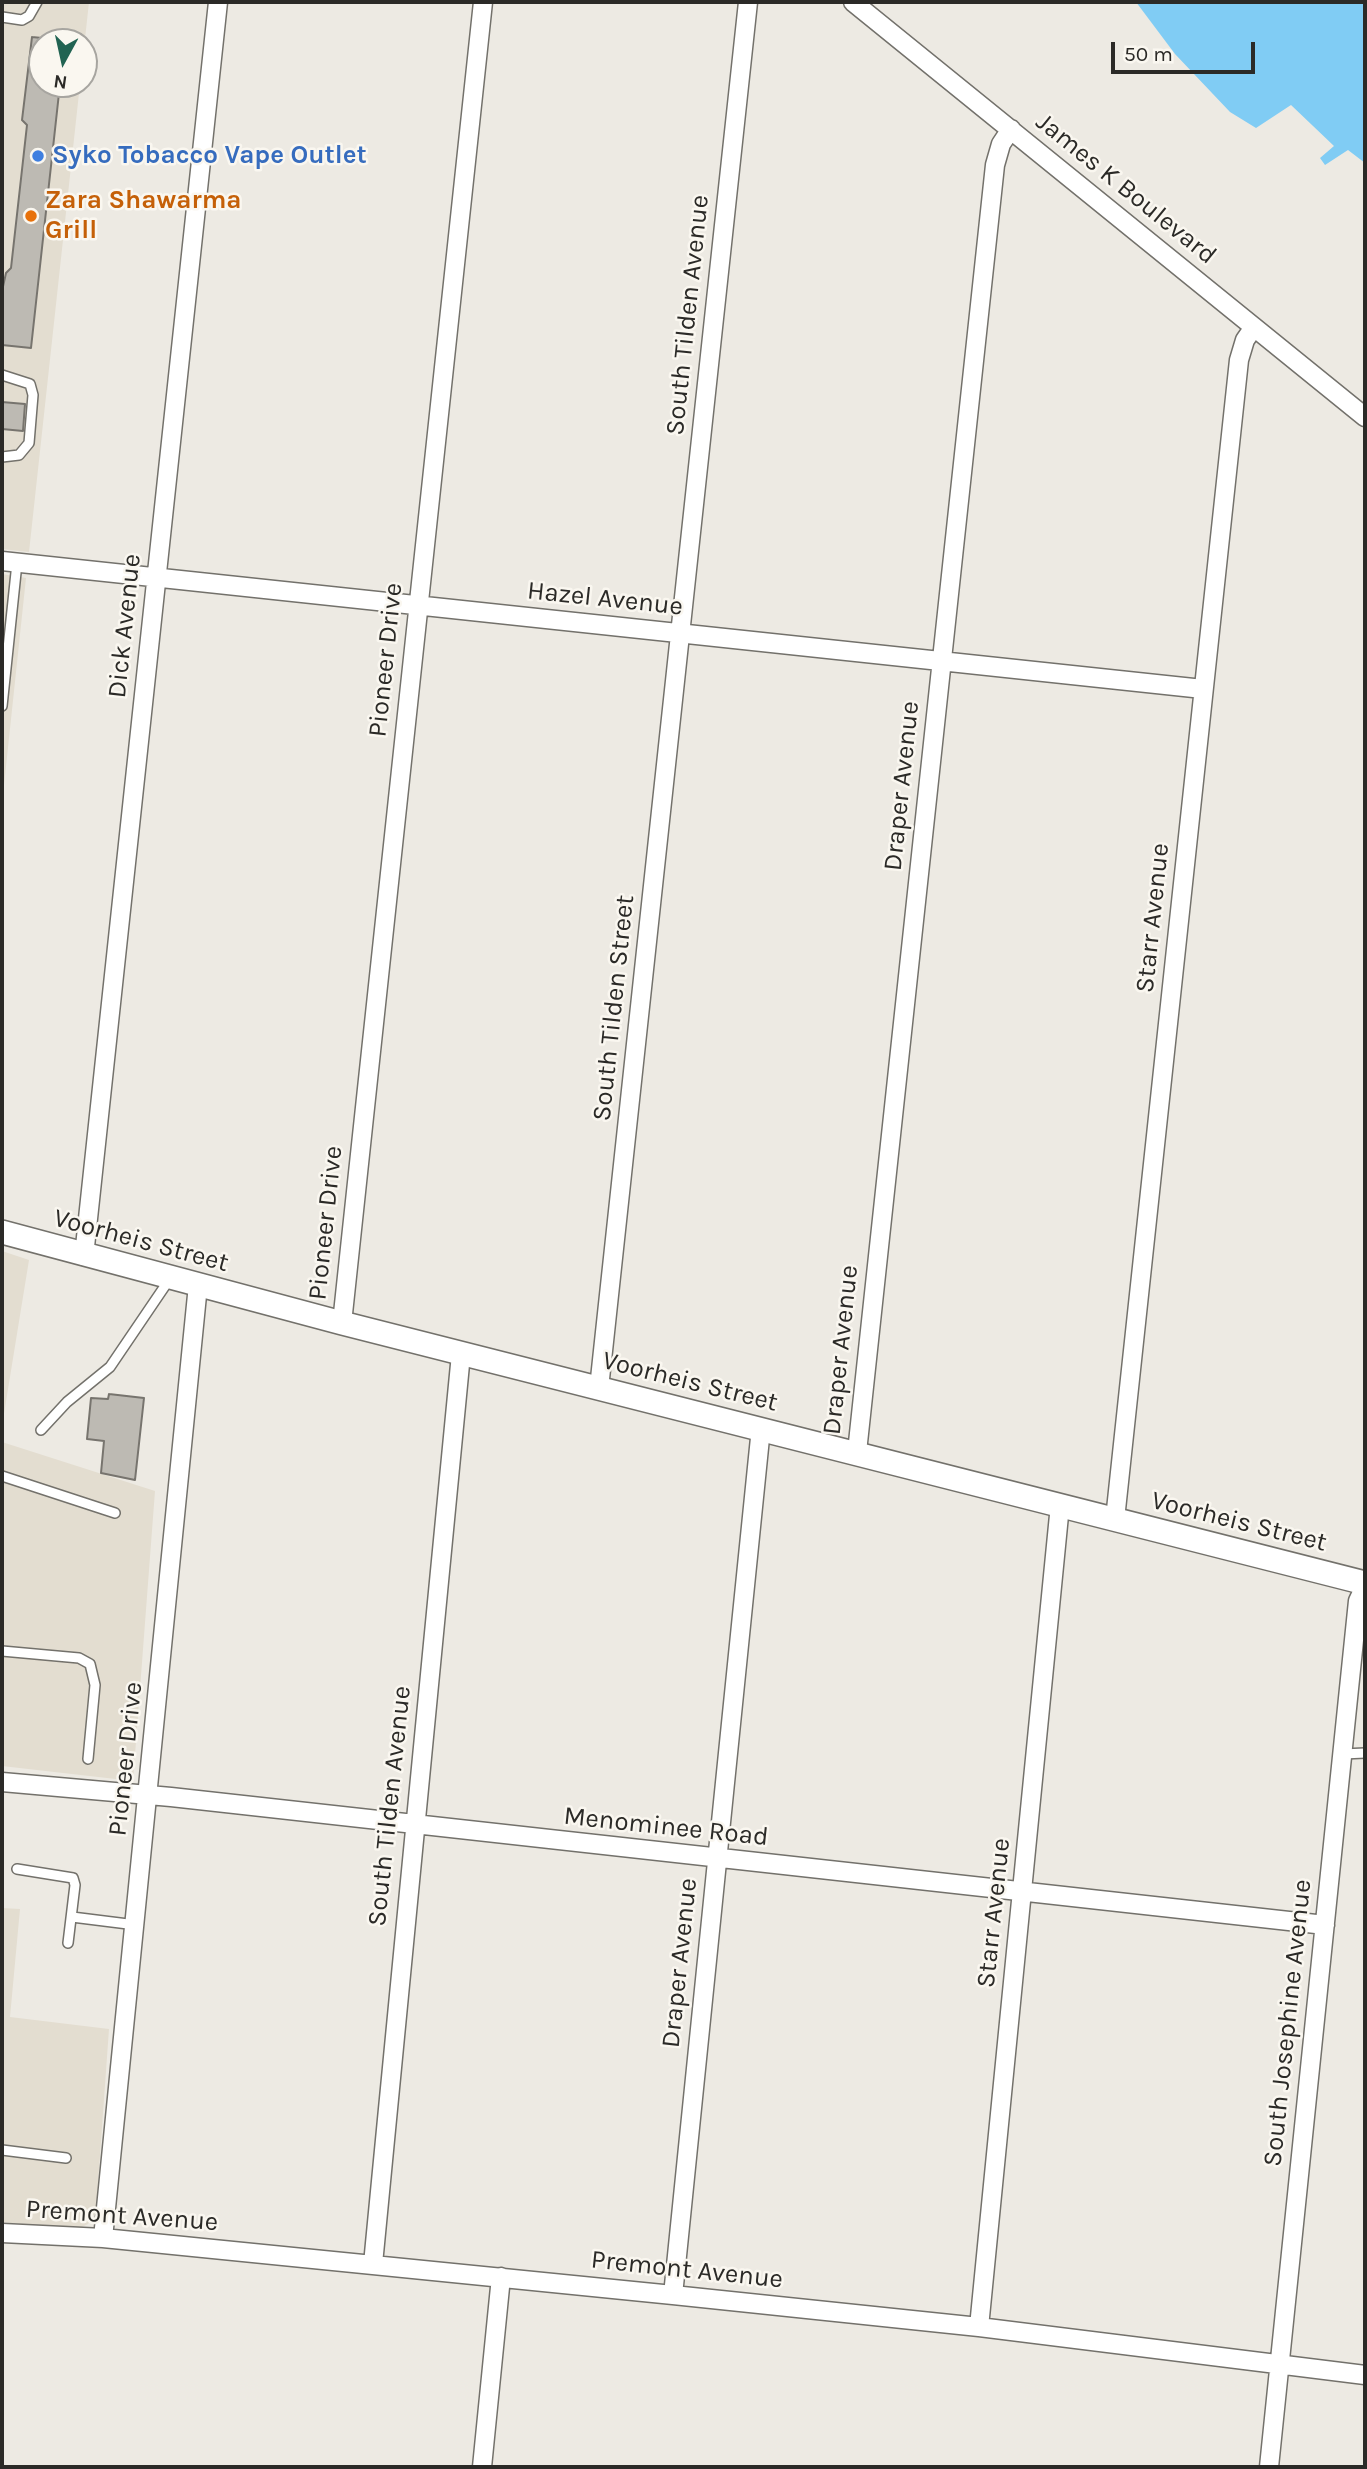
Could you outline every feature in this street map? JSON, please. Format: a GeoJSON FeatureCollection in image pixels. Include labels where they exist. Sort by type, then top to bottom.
{"type":"FeatureCollection","features":[{"type":"Feature","properties":{"kind":"street","name":"Dick Avenue"},"geometry":{"type":"LineString","coordinates":[[83,1256],[218,2]]}},
{"type":"Feature","properties":{"kind":"street","name":"Pioneer Drive"},"geometry":{"type":"LineString","coordinates":[[342,1323],[483,2]]}},
{"type":"Feature","properties":{"kind":"street","name":"South Tilden Avenue"},"geometry":{"type":"LineString","coordinates":[[681,634],[748,2]]}},
{"type":"Feature","properties":{"kind":"street","name":"James K Boulevard"},"geometry":{"type":"LineString","coordinates":[[853,2],[1365,417]]}},
{"type":"Feature","properties":{"kind":"street","name":"Draper Avenue"},"geometry":{"type":"LineString","coordinates":[[857,1452],[995,164],[1001,144],[1011,129]]}},
{"type":"Feature","properties":{"kind":"street","name":"Starr Avenue"},"geometry":{"type":"LineString","coordinates":[[1115,1519],[1239,360],[1254,327]]}},
{"type":"Feature","properties":{"kind":"street","name":"Hazel Avenue"},"geometry":{"type":"LineString","coordinates":[[9,562],[1203,689]]}},
{"type":"Feature","properties":{"kind":"street","name":"South Tilden Street"},"geometry":{"type":"LineString","coordinates":[[599,1388],[681,634]]}},
{"type":"Feature","properties":{"kind":"street","name":"Voorheis Street"},"geometry":{"type":"LineString","coordinates":[[2,1232],[83,1256],[461,1354],[857,1452],[1365,1584]]}},
{"type":"Feature","properties":{"kind":"street","name":"Pioneer Drive"},"geometry":{"type":"LineString","coordinates":[[103,2238],[198,1286]]}},
{"type":"Feature","properties":{"kind":"street","name":"South Tilden Avenue"},"geometry":{"type":"LineString","coordinates":[[373,2264],[461,1354]]}},
{"type":"Feature","properties":{"kind":"street","name":"Draper Avenue"},"geometry":{"type":"LineString","coordinates":[[673,2295],[761,1428]]}},
{"type":"Feature","properties":{"kind":"street","name":"Starr Avenue"},"geometry":{"type":"LineString","coordinates":[[979,2327],[1060,1504]]}},
{"type":"Feature","properties":{"kind":"street","name":"South Josephine Avenue"},"geometry":{"type":"LineString","coordinates":[[1269,2467],[1359,1601],[1365,1584]]}},
{"type":"Feature","properties":{"kind":"street","name":"Menominee Road"},"geometry":{"type":"LineString","coordinates":[[2,1782],[1325,1925]]}},
{"type":"Feature","properties":{"kind":"street","name":"Premont Avenue"},"geometry":{"type":"LineString","coordinates":[[2,2233],[103,2238],[501,2277],[979,2327],[1365,2375]]}},
{"type":"Feature","properties":{"kind":"street"},"geometry":{"type":"LineString","coordinates":[[482,2467],[501,2277]]}},
{"type":"Feature","properties":{"kind":"lane"},"geometry":{"type":"LineString","coordinates":[[2,17],[22,20],[29,16],[37,2]]}},
{"type":"Feature","properties":{"kind":"lane"},"geometry":{"type":"LineString","coordinates":[[2,375],[30,384],[33,395],[29,443],[19,455],[2,457]]}},
{"type":"Feature","properties":{"kind":"lane"},"geometry":{"type":"LineString","coordinates":[[2,706],[14,591],[9,562]]}},
{"type":"Feature","properties":{"kind":"lane"},"geometry":{"type":"LineString","coordinates":[[2,589],[14,591]]}},
{"type":"Feature","properties":{"kind":"lane"},"geometry":{"type":"LineString","coordinates":[[41,1430],[67,1402],[110,1367],[170,1278]]}},
{"type":"Feature","properties":{"kind":"lane"},"geometry":{"type":"LineString","coordinates":[[2,1476],[115,1513]]}},
{"type":"Feature","properties":{"kind":"lane"},"geometry":{"type":"LineString","coordinates":[[2,1651],[79,1658],[90,1664],[95,1685],[88,1759]]}},
{"type":"Feature","properties":{"kind":"lane"},"geometry":{"type":"LineString","coordinates":[[1343,1754],[1365,1753]]}},
{"type":"Feature","properties":{"kind":"lane"},"geometry":{"type":"LineString","coordinates":[[17,1869],[73,1878],[75,1885],[68,1943]]}},
{"type":"Feature","properties":{"kind":"lane"},"geometry":{"type":"LineString","coordinates":[[72,1917],[136,1925]]}},
{"type":"Feature","properties":{"kind":"lane"},"geometry":{"type":"LineString","coordinates":[[2,2150],[66,2158]]}},
{"type":"Feature","properties":{"kind":"shaded area"},"geometry":{"type":"Polygon","coordinates":[[[2,2],[89,2],[86,28],[28,28],[28,98],[78,98],[29,552],[2,549],[2,2]]]}},
{"type":"Feature","properties":{"kind":"shaded area"},"geometry":{"type":"Polygon","coordinates":[[[2,574],[26,578],[2,804],[2,574]]]}},
{"type":"Feature","properties":{"kind":"shaded area"},"geometry":{"type":"Polygon","coordinates":[[[2,1251],[29,1260],[2,1426],[2,1251]]]}},
{"type":"Feature","properties":{"kind":"shaded area"},"geometry":{"type":"Polygon","coordinates":[[[2,1442],[155,1491],[133,1781],[2,1766],[2,1442]]]}},
{"type":"Feature","properties":{"kind":"shaded area"},"geometry":{"type":"Polygon","coordinates":[[[2,1908],[20,1909],[10,2017],[109,2029],[96,2211],[88,2224],[76,2230],[2,2222],[2,1908]]]}},
{"type":"Feature","properties":{"kind":"water"},"geometry":{"type":"Polygon","coordinates":[[[1136,2],[1365,2],[1365,163],[1348,150],[1325,165],[1320,158],[1334,146],[1291,105],[1256,128],[1230,112],[1175,54],[1136,2]]]}},
{"type":"Feature","properties":{"kind":"building"},"geometry":{"type":"Polygon","coordinates":[[[28,70],[28,98],[58,98],[31,348],[2,345],[2,291],[6,273],[11,268],[27,125],[22,120],[28,70]]]}},
{"type":"Feature","properties":{"kind":"building"},"geometry":{"type":"Polygon","coordinates":[[[2,402],[25,404],[23,431],[2,429],[2,402]]]}},
{"type":"Feature","properties":{"kind":"building"},"geometry":{"type":"Polygon","coordinates":[[[109,1394],[144,1398],[135,1480],[101,1473],[104,1441],[87,1439],[91,1398],[108,1399],[109,1394]]]}},
{"type":"Feature","properties":{"kind":"place","name":"Syko Tobacco Vape Outlet"},"geometry":{"type":"Point","coordinates":[38,156]}},
{"type":"Feature","properties":{"kind":"place","name":"Zara Shawarma Grill"},"geometry":{"type":"Point","coordinates":[31,216]}}]}
